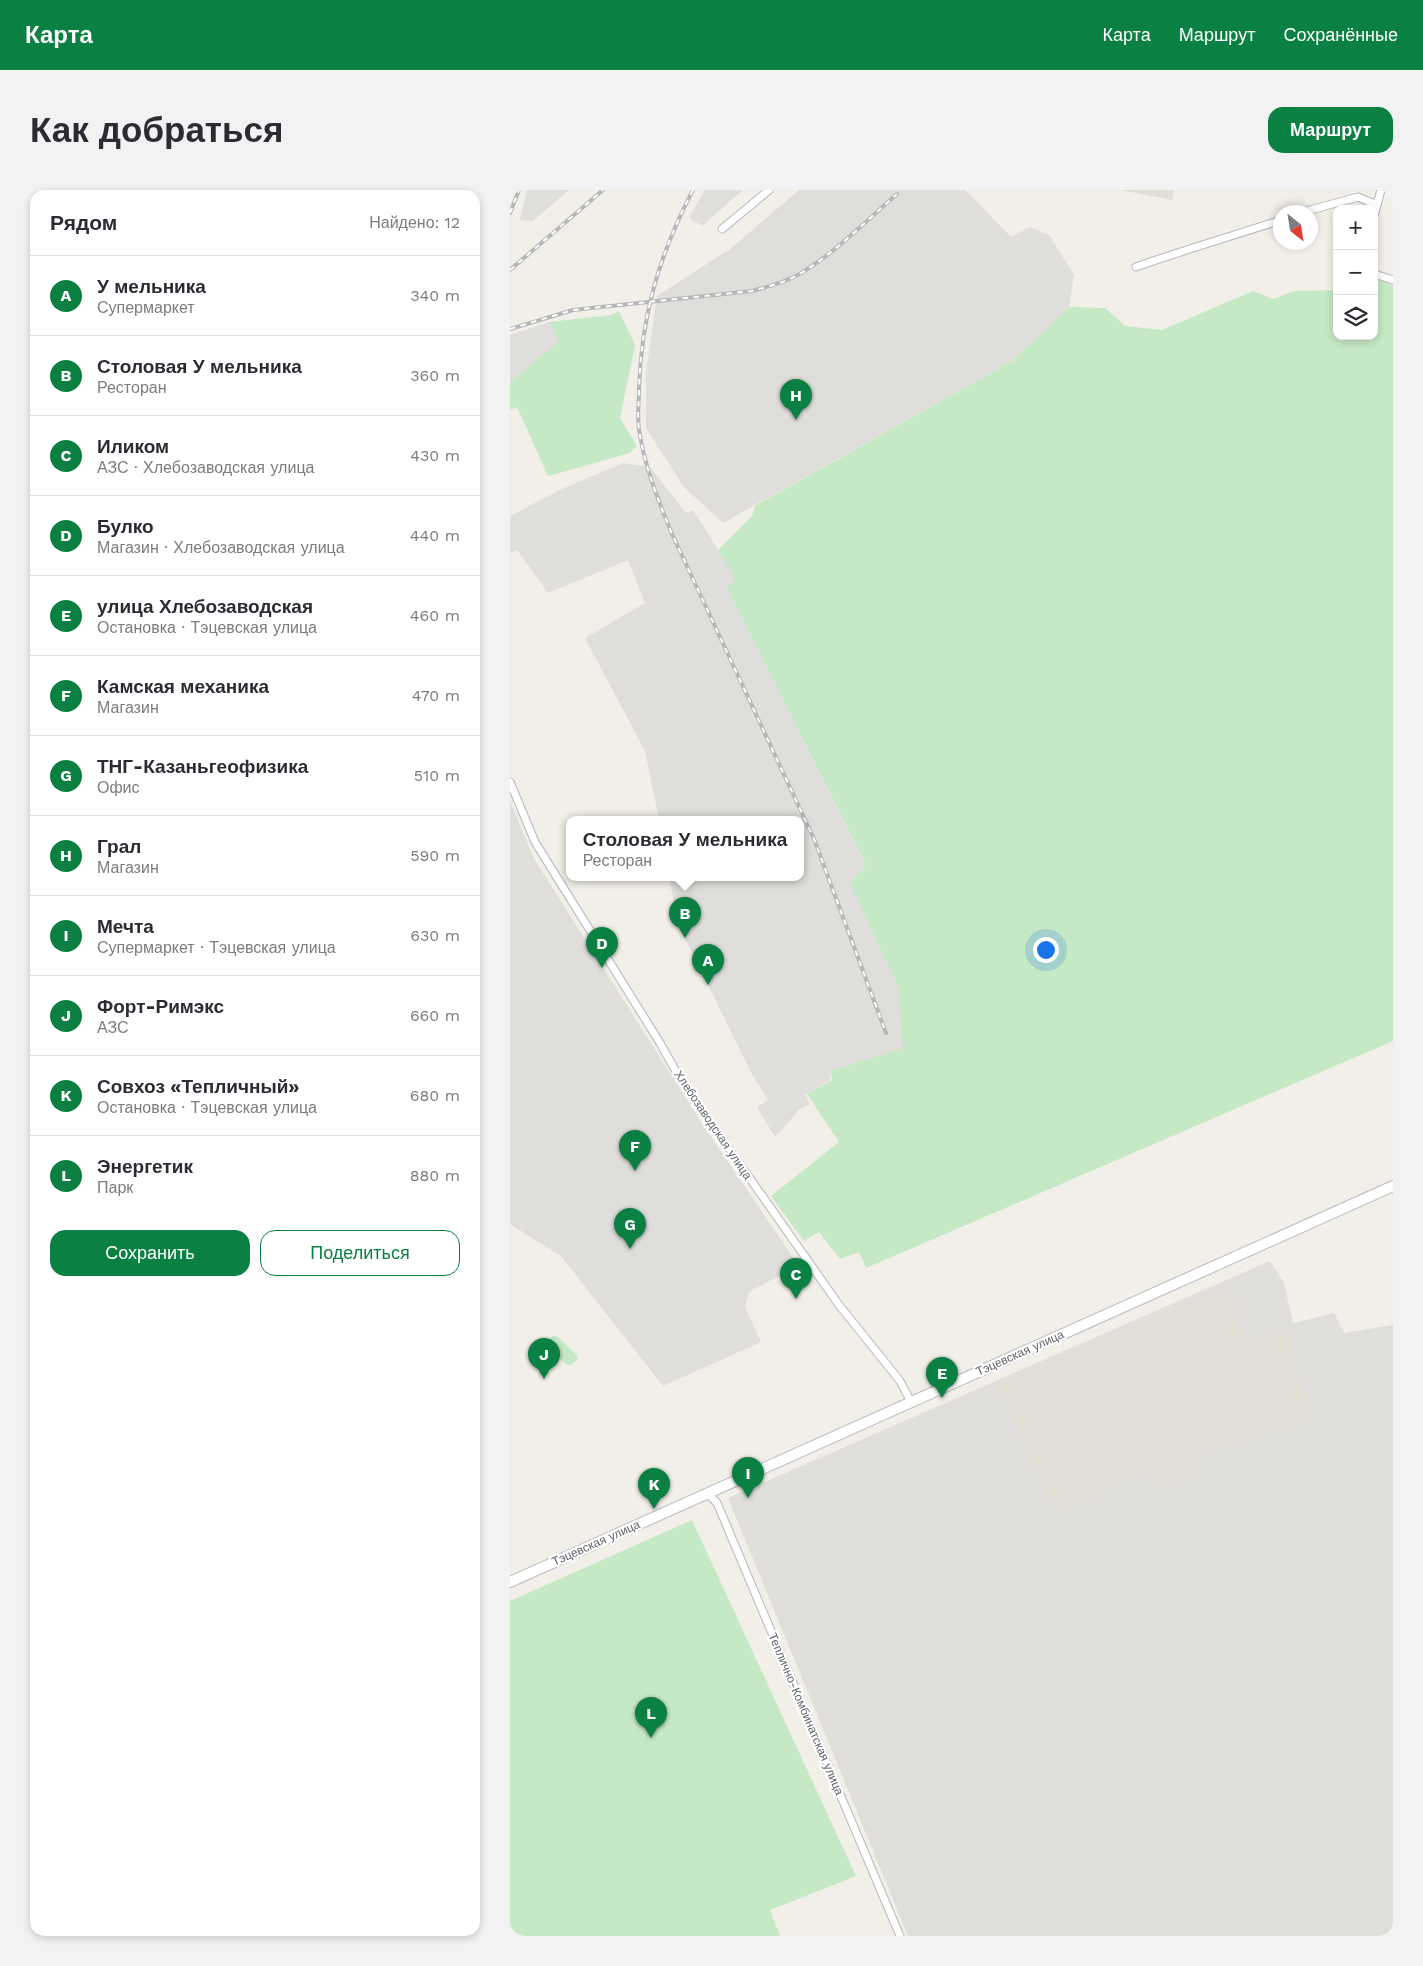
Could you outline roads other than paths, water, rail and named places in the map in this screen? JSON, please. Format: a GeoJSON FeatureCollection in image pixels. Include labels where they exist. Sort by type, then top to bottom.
{"type":"FeatureCollection","features":[{"type":"Feature","properties":{"kind":"main road","name":"Тэцевская улица"},"geometry":{"type":"LineString","coordinates":[[510,1582],[1393,1186]]}},
{"type":"Feature","properties":{"kind":"street"},"geometry":{"type":"LineString","coordinates":[[722,229],[769,190]]}},
{"type":"Feature","properties":{"kind":"street"},"geometry":{"type":"LineString","coordinates":[[1318,208],[1358,197],[1377,205],[1381,190]]}},
{"type":"Feature","properties":{"kind":"street"},"geometry":{"type":"LineString","coordinates":[[1136,268],[1200,244],[1273,222]]}},
{"type":"Feature","properties":{"kind":"street"},"geometry":{"type":"LineString","coordinates":[[1378,275],[1393,280]]}},
{"type":"Feature","properties":{"kind":"street","name":"Хлебозаводская улица"},"geometry":{"type":"LineString","coordinates":[[510,782],[535,842],[660,1043],[682,1082],[839,1306],[900,1381],[911,1402]]}},
{"type":"Feature","properties":{"kind":"street","name":"Теплично-Комбинатская улица"},"geometry":{"type":"LineString","coordinates":[[708,1494],[717,1502],[900,1936]]}},
{"type":"Feature","properties":{"kind":"railway"},"geometry":{"type":"LineString","coordinates":[[510,213],[519,190]]}},
{"type":"Feature","properties":{"kind":"railway"},"geometry":{"type":"LineString","coordinates":[[510,270],[603,190]]}},
{"type":"Feature","properties":{"kind":"railway"},"geometry":{"type":"LineString","coordinates":[[693,190],[670,238],[648,312],[640,363],[639,429],[648,469],[672,534],[803,816]]}},
{"type":"Feature","properties":{"kind":"railway"},"geometry":{"type":"LineString","coordinates":[[510,329],[573,310],[752,291],[780,283],[810,268],[848,238],[897,194]]}},
{"type":"Feature","properties":{"kind":"railway"},"geometry":{"type":"LineString","coordinates":[[804,818],[814,839],[886,1033]]}},
{"type":"Feature","properties":{"kind":"place","name":"Грал"},"geometry":{"type":"Point","coordinates":[796,420]}},
{"type":"Feature","properties":{"kind":"place","name":"Столовая У мельника"},"geometry":{"type":"Point","coordinates":[685,938]}},
{"type":"Feature","properties":{"kind":"place","name":"Булко"},"geometry":{"type":"Point","coordinates":[602,968]}},
{"type":"Feature","properties":{"kind":"place","name":"У мельника"},"geometry":{"type":"Point","coordinates":[708,985]}},
{"type":"Feature","properties":{"kind":"place","name":"Камская механика"},"geometry":{"type":"Point","coordinates":[635,1171]}},
{"type":"Feature","properties":{"kind":"place","name":"ТНГ-Казаньгеофизика"},"geometry":{"type":"Point","coordinates":[630,1249]}},
{"type":"Feature","properties":{"kind":"place","name":"Иликом"},"geometry":{"type":"Point","coordinates":[796,1299]}},
{"type":"Feature","properties":{"kind":"place","name":"Форт-Римэкс"},"geometry":{"type":"Point","coordinates":[544,1379]}},
{"type":"Feature","properties":{"kind":"place","name":"улица Хлебозаводская"},"geometry":{"type":"Point","coordinates":[942,1398]}},
{"type":"Feature","properties":{"kind":"place","name":"Мечта"},"geometry":{"type":"Point","coordinates":[748,1498]}},
{"type":"Feature","properties":{"kind":"place","name":"Совхоз «Тепличный»"},"geometry":{"type":"Point","coordinates":[654,1509]}},
{"type":"Feature","properties":{"kind":"place","name":"Энергетик"},"geometry":{"type":"Point","coordinates":[651,1738]}}]}
